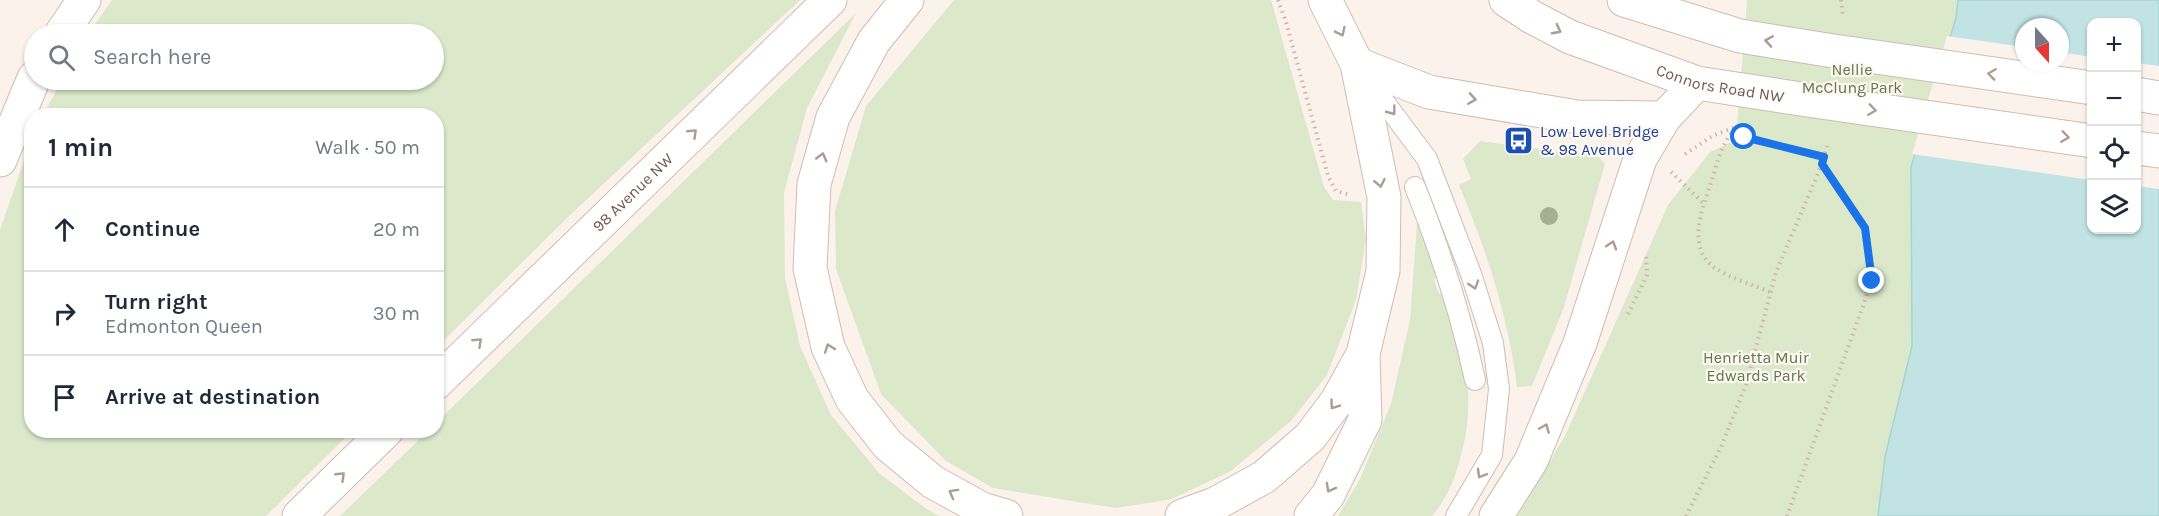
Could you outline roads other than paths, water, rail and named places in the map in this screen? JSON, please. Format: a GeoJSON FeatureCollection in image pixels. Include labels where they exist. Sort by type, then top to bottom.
{"type":"FeatureCollection","features":[{"type":"Feature","properties":{"kind":"main road"},"geometry":{"type":"LineString","coordinates":[[68,24],[84,0]]}},
{"type":"Feature","properties":{"kind":"main road","name":"98 Avenue NW"},"geometry":{"type":"LineString","coordinates":[[444,375],[830,0]]}},
{"type":"Feature","properties":{"kind":"main road"},"geometry":{"type":"LineString","coordinates":[[907,0],[874,40],[833,117],[814,184],[810,268],[828,347],[852,399],[888,445],[933,482],[982,509],[1006,516]]}},
{"type":"Feature","properties":{"kind":"main road"},"geometry":{"type":"LineString","coordinates":[[1311,516],[1328,495],[1365,420],[1363,354],[1383,271],[1384,197],[1356,64],[1325,0]]}},
{"type":"Feature","properties":{"kind":"main road","name":"Connors Road NW"},"geometry":{"type":"LineString","coordinates":[[1506,0],[1532,17],[1570,36],[1697,83],[2087,140]]}},
{"type":"Feature","properties":{"kind":"main road"},"geometry":{"type":"LineString","coordinates":[[1624,0],[1740,36],[2087,87]]}},
{"type":"Feature","properties":{"kind":"main road"},"geometry":{"type":"LineString","coordinates":[[1356,64],[1429,92],[1577,117],[1664,118]]}},
{"type":"Feature","properties":{"kind":"main road"},"geometry":{"type":"LineString","coordinates":[[1496,516],[1531,461],[1580,343],[1640,159],[1664,118],[1697,83]]}},
{"type":"Feature","properties":{"kind":"main road"},"geometry":{"type":"LineString","coordinates":[[0,160],[29,90]]}},
{"type":"Feature","properties":{"kind":"main road"},"geometry":{"type":"LineString","coordinates":[[2141,95],[2159,98]]}},
{"type":"Feature","properties":{"kind":"main road"},"geometry":{"type":"LineString","coordinates":[[2141,149],[2159,151]]}},
{"type":"Feature","properties":{"kind":"main road"},"geometry":{"type":"LineString","coordinates":[[1182,516],[1215,504],[1264,477],[1310,437],[1337,401],[1363,354]]}},
{"type":"Feature","properties":{"kind":"main road"},"geometry":{"type":"LineString","coordinates":[[299,516],[379,438]]}},
{"type":"Feature","properties":{"kind":"lane"},"geometry":{"type":"LineString","coordinates":[[1356,64],[1428,159],[1471,274],[1492,343],[1499,389],[1492,455],[1456,516]]}},
{"type":"Feature","properties":{"kind":"lane"},"geometry":{"type":"LineString","coordinates":[[1415,187],[1449,276],[1465,332],[1475,380]]}},
{"type":"Feature","properties":{"kind":"water"},"geometry":{"type":"Polygon","coordinates":[[[1958,0],[2159,0],[2159,516],[1878,516],[1885,457],[1912,346],[1911,167],[1956,18],[1958,0]]]}},
{"type":"Feature","properties":{"kind":"place","name":"Low Level Bridge & 98 Avenue"},"geometry":{"type":"Point","coordinates":[1519,140]}},
{"type":"Feature","properties":{"kind":"park label","name":"Nellie McClung Park"},"geometry":{"type":"Point","coordinates":[1852,78]}},
{"type":"Feature","properties":{"kind":"park label","name":"Henrietta Muir Edwards Park"},"geometry":{"type":"Point","coordinates":[1756,366]}}]}
